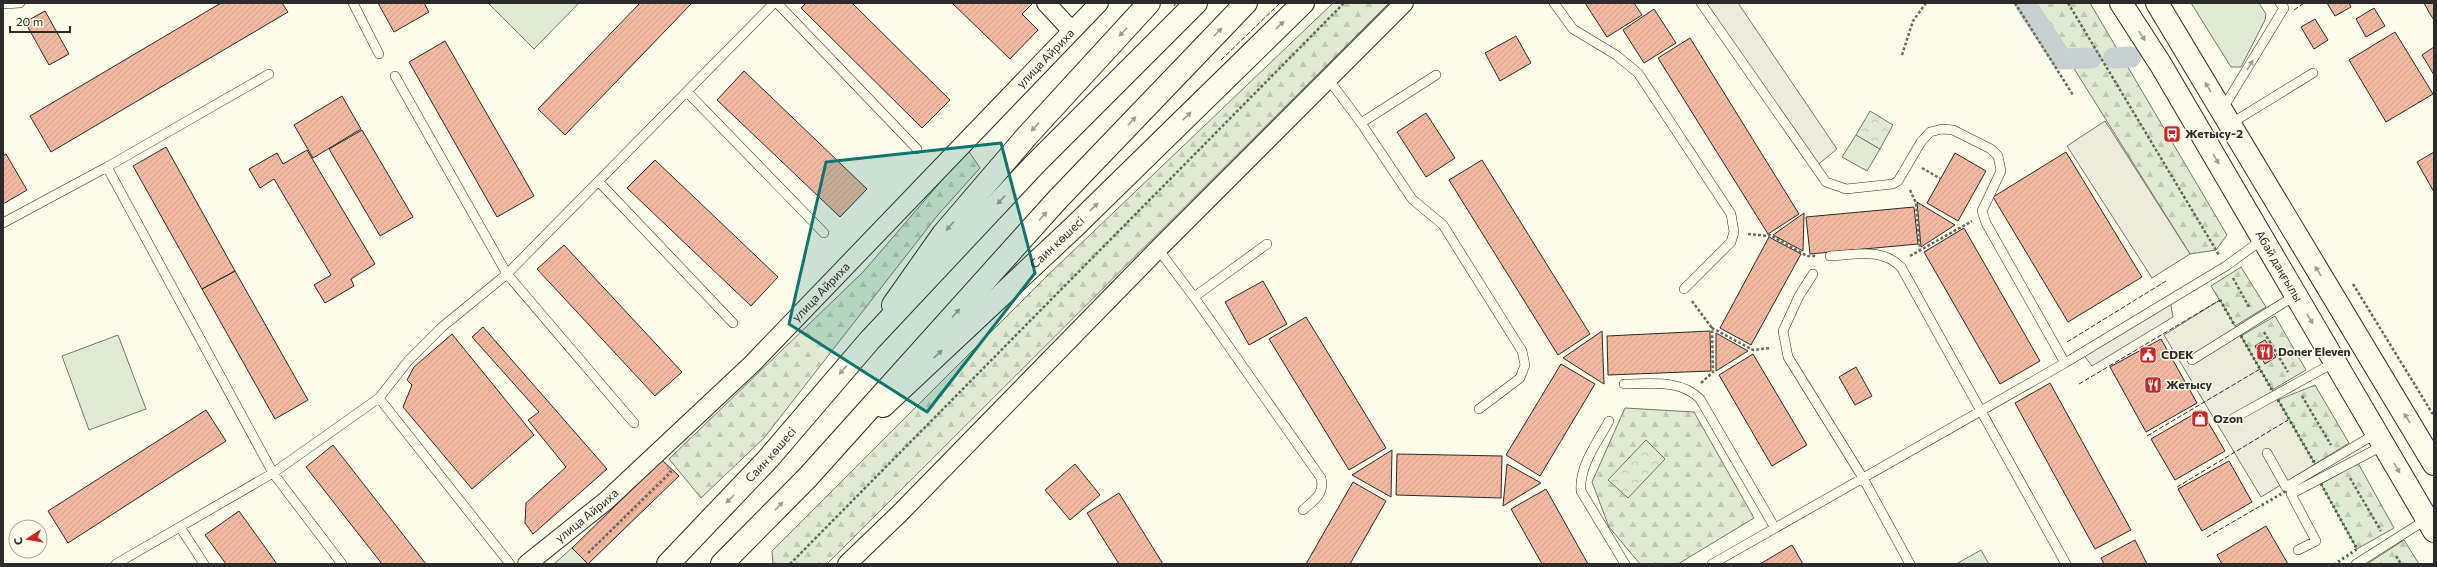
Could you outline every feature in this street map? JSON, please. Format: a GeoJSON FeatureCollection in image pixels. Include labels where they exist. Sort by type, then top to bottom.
{"type":"FeatureCollection","features":[{"type":"Feature","properties":{"kind":"main road","name":"Саин көшесі"},"geometry":{"type":"LineString","coordinates":[[868,340],[943,234],[1027,136],[1149,3]]}},
{"type":"Feature","properties":{"kind":"main road","name":"Саин көшесі"},"geometry":{"type":"LineString","coordinates":[[668,564],[768,459],[868,340],[1035,164],[1196,3]]}},
{"type":"Feature","properties":{"kind":"main road","name":"Саин көшесі"},"geometry":{"type":"LineString","coordinates":[[808,477],[1058,199],[1246,3]]}},
{"type":"Feature","properties":{"kind":"main road","name":"Саин көшесі"},"geometry":{"type":"LineString","coordinates":[[722,564],[808,477],[1074,227],[1303,3]]}},
{"type":"Feature","properties":{"kind":"main road","name":"Абай даңғылы"},"geometry":{"type":"LineString","coordinates":[[2120,3],[2161,65],[2430,525]]}},
{"type":"Feature","properties":{"kind":"main road"},"geometry":{"type":"LineString","coordinates":[[2157,3],[2434,464]]}},
{"type":"Feature","properties":{"kind":"street"},"geometry":{"type":"LineString","coordinates":[[1046,3],[1072,31]]}},
{"type":"Feature","properties":{"kind":"street","name":"улица Айриха"},"geometry":{"type":"LineString","coordinates":[[527,564],[607,500],[752,364],[1099,3]]}},
{"type":"Feature","properties":{"kind":"street"},"geometry":{"type":"LineString","coordinates":[[847,564],[900,513],[1158,249],[1329,80],[1404,3]]}},
{"type":"Feature","properties":{"kind":"lane"},"geometry":{"type":"LineString","coordinates":[[3,4],[20,3]]}},
{"type":"Feature","properties":{"kind":"lane"},"geometry":{"type":"LineString","coordinates":[[353,3],[380,54]]}},
{"type":"Feature","properties":{"kind":"lane"},"geometry":{"type":"LineString","coordinates":[[116,564],[273,473],[379,398],[408,361],[442,327],[507,274],[776,3],[917,149]]}},
{"type":"Feature","properties":{"kind":"lane"},"geometry":{"type":"LineString","coordinates":[[1554,3],[1573,29],[1616,55],[1638,73],[1731,214],[1734,232],[1731,242],[1684,289]]}},
{"type":"Feature","properties":{"kind":"lane"},"geometry":{"type":"LineString","coordinates":[[1701,3],[1826,182],[1846,189],[1886,186],[1898,181],[1921,142],[1930,132],[1942,129],[1953,130],[1991,149],[1998,156],[2001,171],[1985,201],[1982,211],[2065,363]]}},
{"type":"Feature","properties":{"kind":"lane"},"geometry":{"type":"LineString","coordinates":[[2226,117],[2284,5]]}},
{"type":"Feature","properties":{"kind":"lane"},"geometry":{"type":"LineString","coordinates":[[2226,117],[2313,73]]}},
{"type":"Feature","properties":{"kind":"lane"},"geometry":{"type":"LineString","coordinates":[[3,223],[107,167],[269,74]]}},
{"type":"Feature","properties":{"kind":"lane"},"geometry":{"type":"LineString","coordinates":[[1362,122],[1436,75]]}},
{"type":"Feature","properties":{"kind":"lane"},"geometry":{"type":"LineString","coordinates":[[395,76],[507,274],[634,423]]}},
{"type":"Feature","properties":{"kind":"lane"},"geometry":{"type":"LineString","coordinates":[[1329,80],[1362,122],[1412,199],[1443,225],[1522,351],[1525,365],[1520,378],[1479,410]]}},
{"type":"Feature","properties":{"kind":"lane"},"geometry":{"type":"LineString","coordinates":[[687,92],[824,233]]}},
{"type":"Feature","properties":{"kind":"lane"},"geometry":{"type":"LineString","coordinates":[[107,167],[273,473],[342,564]]}},
{"type":"Feature","properties":{"kind":"lane"},"geometry":{"type":"LineString","coordinates":[[599,182],[733,323]]}},
{"type":"Feature","properties":{"kind":"lane"},"geometry":{"type":"LineString","coordinates":[[1712,564],[2065,363],[2226,266],[2263,239]]}},
{"type":"Feature","properties":{"kind":"lane"},"geometry":{"type":"LineString","coordinates":[[1194,297],[1267,244]]}},
{"type":"Feature","properties":{"kind":"lane"},"geometry":{"type":"LineString","coordinates":[[1158,249],[1194,297],[1320,478],[1322,486],[1321,494],[1303,510]]}},
{"type":"Feature","properties":{"kind":"lane"},"geometry":{"type":"LineString","coordinates":[[1830,256],[1879,253],[1891,257],[1898,264],[1982,411],[2066,564]]}},
{"type":"Feature","properties":{"kind":"lane"},"geometry":{"type":"LineString","coordinates":[[1813,274],[1799,296],[1784,331],[1788,357],[1863,478],[1910,564]]}},
{"type":"Feature","properties":{"kind":"lane"},"geometry":{"type":"LineString","coordinates":[[2192,360],[2296,295]]}},
{"type":"Feature","properties":{"kind":"lane"},"geometry":{"type":"LineString","coordinates":[[2234,418],[2336,362]]}},
{"type":"Feature","properties":{"kind":"lane"},"geometry":{"type":"LineString","coordinates":[[1624,384],[1666,384],[1692,391],[1700,399],[1775,528]]}},
{"type":"Feature","properties":{"kind":"lane"},"geometry":{"type":"LineString","coordinates":[[379,398],[510,564]]}},
{"type":"Feature","properties":{"kind":"lane"},"geometry":{"type":"LineString","coordinates":[[1609,421],[1585,465],[1580,478],[1581,491],[1625,564]]}},
{"type":"Feature","properties":{"kind":"lane"},"geometry":{"type":"LineString","coordinates":[[2267,453],[2286,487],[2338,457],[2380,439]]}},
{"type":"Feature","properties":{"kind":"lane"},"geometry":{"type":"LineString","coordinates":[[2298,550],[2316,541],[2291,494],[2343,466],[2380,439]]}},
{"type":"Feature","properties":{"kind":"lane"},"geometry":{"type":"LineString","coordinates":[[2356,564],[2388,542],[2430,525]]}},
{"type":"Feature","properties":{"kind":"lane"},"geometry":{"type":"LineString","coordinates":[[180,527],[204,564]]}},
{"type":"Feature","properties":{"kind":"path"},"geometry":{"type":"LineString","coordinates":[[790,564],[1344,3]]}},
{"type":"Feature","properties":{"kind":"path"},"geometry":{"type":"LineString","coordinates":[[1902,55],[1913,21],[1926,3]]}},
{"type":"Feature","properties":{"kind":"path"},"geometry":{"type":"LineString","coordinates":[[2015,3],[2073,95]]}},
{"type":"Feature","properties":{"kind":"path"},"geometry":{"type":"LineString","coordinates":[[2068,3],[2226,266],[2338,457]]}},
{"type":"Feature","properties":{"kind":"path"},"geometry":{"type":"LineString","coordinates":[[1910,162],[1941,179]]}},
{"type":"Feature","properties":{"kind":"path"},"geometry":{"type":"LineString","coordinates":[[1902,175],[1916,203],[1920,251]]}},
{"type":"Feature","properties":{"kind":"path"},"geometry":{"type":"LineString","coordinates":[[1898,264],[1961,226],[1984,216]]}},
{"type":"Feature","properties":{"kind":"path"},"geometry":{"type":"LineString","coordinates":[[1734,232],[1767,236],[1770,235],[1806,256],[1830,256]]}},
{"type":"Feature","properties":{"kind":"path"},"geometry":{"type":"LineString","coordinates":[[1684,289],[1712,328],[1753,350],[1786,346]]}},
{"type":"Feature","properties":{"kind":"path"},"geometry":{"type":"LineString","coordinates":[[1692,391],[1713,372],[1712,328]]}},
{"type":"Feature","properties":{"kind":"path"},"geometry":{"type":"LineString","coordinates":[[2343,466],[2401,564]]}},
{"type":"Feature","properties":{"kind":"path"},"geometry":{"type":"LineString","coordinates":[[588,553],[671,472]]}},
{"type":"Feature","properties":{"kind":"highlighted area"},"geometry":{"type":"Polygon","coordinates":[[[1001,143],[1035,273],[927,412],[789,324],[826,162],[1001,143]]]}},
{"type":"Feature","properties":{"kind":"green space"},"geometry":{"type":"Polygon","coordinates":[[[488,3],[579,3],[534,49],[488,3]]]}},
{"type":"Feature","properties":{"kind":"green space"},"geometry":{"type":"Polygon","coordinates":[[[1333,3],[1389,3],[827,564],[773,564],[772,551],[1049,274],[1333,3]]]}},
{"type":"Feature","properties":{"kind":"green space"},"geometry":{"type":"Polygon","coordinates":[[[2033,3],[2090,3],[2227,235],[2216,250],[2190,254],[2033,3]]]}},
{"type":"Feature","properties":{"kind":"green space"},"geometry":{"type":"Polygon","coordinates":[[[2191,3],[2259,3],[2266,14],[2265,20],[2241,67],[2231,67],[2191,3]]]}},
{"type":"Feature","properties":{"kind":"green space"},"geometry":{"type":"Polygon","coordinates":[[[1870,111],[1893,125],[1880,149],[1856,135],[1870,111]]]}},
{"type":"Feature","properties":{"kind":"green space"},"geometry":{"type":"Polygon","coordinates":[[[1856,135],[1880,149],[1867,171],[1842,157],[1856,135]]]}},
{"type":"Feature","properties":{"kind":"green space"},"geometry":{"type":"Polygon","coordinates":[[[968,150],[980,168],[937,216],[764,438],[701,498],[669,459],[863,272],[968,150]]]}},
{"type":"Feature","properties":{"kind":"green space"},"geometry":{"type":"Polygon","coordinates":[[[2241,267],[2266,307],[2235,326],[2211,286],[2241,267]]]}},
{"type":"Feature","properties":{"kind":"green space"},"geometry":{"type":"Polygon","coordinates":[[[2275,316],[2306,370],[2272,390],[2241,336],[2275,316]]]}},
{"type":"Feature","properties":{"kind":"green space"},"geometry":{"type":"Polygon","coordinates":[[[118,335],[146,409],[89,430],[62,356],[118,335]]]}},
{"type":"Feature","properties":{"kind":"green space"},"geometry":{"type":"Polygon","coordinates":[[[2315,385],[2349,443],[2315,464],[2278,400],[2315,385]]]}},
{"type":"Feature","properties":{"kind":"green space"},"geometry":{"type":"Polygon","coordinates":[[[1625,408],[1694,412],[1754,518],[1678,564],[1640,564],[1609,527],[1592,482],[1625,408]]]}},
{"type":"Feature","properties":{"kind":"green space"},"geometry":{"type":"Polygon","coordinates":[[[1646,440],[1665,459],[1628,498],[1608,480],[1646,440]]]}},
{"type":"Feature","properties":{"kind":"green space"},"geometry":{"type":"Polygon","coordinates":[[[2358,463],[2394,528],[2357,549],[2321,484],[2358,463]]]}},
{"type":"Feature","properties":{"kind":"green space"},"geometry":{"type":"Polygon","coordinates":[[[2404,540],[2419,564],[2367,564],[2404,540]]]}},
{"type":"Feature","properties":{"kind":"green space"},"geometry":{"type":"Polygon","coordinates":[[[573,547],[588,564],[554,564],[573,547]]]}},
{"type":"Feature","properties":{"kind":"green space"},"geometry":{"type":"Polygon","coordinates":[[[1981,550],[1989,564],[1956,564],[1981,550]]]}},
{"type":"Feature","properties":{"kind":"shaded area"},"geometry":{"type":"Polygon","coordinates":[[[1701,3],[1738,3],[1837,149],[1815,167],[1701,3]]]}},
{"type":"Feature","properties":{"kind":"shaded area"},"geometry":{"type":"Polygon","coordinates":[[[2105,121],[2190,254],[2152,278],[2067,146],[2105,121]]]}},
{"type":"Feature","properties":{"kind":"shaded area"},"geometry":{"type":"Polygon","coordinates":[[[2170,300],[2173,317],[2092,366],[2082,353],[2170,300]]]}},
{"type":"Feature","properties":{"kind":"shaded area"},"geometry":{"type":"Polygon","coordinates":[[[2220,300],[2315,464],[2261,497],[2164,335],[2220,300]]]}},
{"type":"Feature","properties":{"kind":"building"},"geometry":{"type":"Polygon","coordinates":[[[221,3],[282,3],[288,12],[51,152],[30,116],[221,3]]]}},
{"type":"Feature","properties":{"kind":"building"},"geometry":{"type":"Polygon","coordinates":[[[378,3],[424,3],[429,12],[394,32],[378,3]]]}},
{"type":"Feature","properties":{"kind":"building"},"geometry":{"type":"Polygon","coordinates":[[[640,3],[692,3],[565,135],[538,109],[640,3]]]}},
{"type":"Feature","properties":{"kind":"building"},"geometry":{"type":"Polygon","coordinates":[[[806,3],[852,3],[950,100],[922,128],[801,8],[806,3]]]}},
{"type":"Feature","properties":{"kind":"building"},"geometry":{"type":"Polygon","coordinates":[[[952,3],[1033,3],[1022,14],[1038,30],[1010,59],[952,3]]]}},
{"type":"Feature","properties":{"kind":"building"},"geometry":{"type":"Polygon","coordinates":[[[1585,3],[1634,3],[1642,15],[1607,37],[1585,3]]]}},
{"type":"Feature","properties":{"kind":"building"},"geometry":{"type":"Polygon","coordinates":[[[2327,3],[2349,3],[2351,7],[2335,16],[2327,3]]]}},
{"type":"Feature","properties":{"kind":"building"},"geometry":{"type":"Polygon","coordinates":[[[2424,3],[2434,3],[2434,20],[2430,14],[2424,3]]]}},
{"type":"Feature","properties":{"kind":"building"},"geometry":{"type":"Polygon","coordinates":[[[2374,8],[2385,26],[2366,37],[2356,19],[2374,8]]]}},
{"type":"Feature","properties":{"kind":"building"},"geometry":{"type":"Polygon","coordinates":[[[1654,9],[1676,43],[1644,63],[1623,30],[1654,9]]]}},
{"type":"Feature","properties":{"kind":"building"},"geometry":{"type":"Polygon","coordinates":[[[45,11],[69,54],[49,65],[25,22],[45,11]]]}},
{"type":"Feature","properties":{"kind":"building"},"geometry":{"type":"Polygon","coordinates":[[[2315,19],[2328,40],[2314,49],[2301,27],[2315,19]]]}},
{"type":"Feature","properties":{"kind":"building"},"geometry":{"type":"Polygon","coordinates":[[[2395,32],[2433,94],[2386,122],[2349,60],[2395,32]]]}},
{"type":"Feature","properties":{"kind":"building"},"geometry":{"type":"Polygon","coordinates":[[[1516,36],[1531,63],[1500,81],[1485,53],[1516,36]]]}},
{"type":"Feature","properties":{"kind":"building"},"geometry":{"type":"Polygon","coordinates":[[[1690,38],[1799,214],[1768,234],[1658,58],[1690,38]]]}},
{"type":"Feature","properties":{"kind":"building"},"geometry":{"type":"Polygon","coordinates":[[[445,41],[534,196],[497,217],[409,62],[445,41]]]}},
{"type":"Feature","properties":{"kind":"building"},"geometry":{"type":"Polygon","coordinates":[[[2434,47],[2434,75],[2422,55],[2434,47]]]}},
{"type":"Feature","properties":{"kind":"building"},"geometry":{"type":"Polygon","coordinates":[[[744,71],[867,189],[840,217],[717,100],[744,71]]]}},
{"type":"Feature","properties":{"kind":"building"},"geometry":{"type":"Polygon","coordinates":[[[342,96],[361,129],[313,158],[294,125],[342,96]]]}},
{"type":"Feature","properties":{"kind":"building"},"geometry":{"type":"Polygon","coordinates":[[[1426,113],[1455,158],[1426,177],[1397,132],[1426,113]]]}},
{"type":"Feature","properties":{"kind":"building"},"geometry":{"type":"Polygon","coordinates":[[[362,130],[413,217],[380,236],[329,149],[362,130]]]}},
{"type":"Feature","properties":{"kind":"building"},"geometry":{"type":"Polygon","coordinates":[[[166,147],[235,271],[202,289],[133,166],[166,147]]]}},
{"type":"Feature","properties":{"kind":"building"},"geometry":{"type":"Polygon","coordinates":[[[307,150],[375,264],[351,279],[354,286],[325,303],[314,285],[331,275],[274,179],[260,188],[249,169],[277,153],[283,164],[307,150]]]}},
{"type":"Feature","properties":{"kind":"building"},"geometry":{"type":"Polygon","coordinates":[[[2066,152],[2142,277],[2068,322],[1993,197],[2066,152]]]}},
{"type":"Feature","properties":{"kind":"building"},"geometry":{"type":"Polygon","coordinates":[[[2434,152],[2434,192],[2417,162],[2434,152]]]}},
{"type":"Feature","properties":{"kind":"building"},"geometry":{"type":"Polygon","coordinates":[[[1955,153],[1986,171],[1958,221],[1927,203],[1955,153]]]}},
{"type":"Feature","properties":{"kind":"building"},"geometry":{"type":"Polygon","coordinates":[[[6,154],[27,190],[3,204],[3,156],[6,154]]]}},
{"type":"Feature","properties":{"kind":"building"},"geometry":{"type":"Polygon","coordinates":[[[655,160],[778,277],[751,306],[627,188],[655,160]]]}},
{"type":"Feature","properties":{"kind":"building"},"geometry":{"type":"Polygon","coordinates":[[[1482,160],[1590,334],[1558,355],[1449,180],[1482,160]]]}},
{"type":"Feature","properties":{"kind":"building"},"geometry":{"type":"Polygon","coordinates":[[[1917,202],[1955,225],[1921,247],[1917,202]]]}},
{"type":"Feature","properties":{"kind":"building"},"geometry":{"type":"Polygon","coordinates":[[[1914,207],[1918,244],[1810,254],[1806,217],[1914,207]]]}},
{"type":"Feature","properties":{"kind":"building"},"geometry":{"type":"Polygon","coordinates":[[[1804,213],[1803,251],[1773,235],[1804,213]]]}},
{"type":"Feature","properties":{"kind":"building"},"geometry":{"type":"Polygon","coordinates":[[[1964,228],[2040,361],[2000,384],[1924,252],[1964,228]]]}},
{"type":"Feature","properties":{"kind":"building"},"geometry":{"type":"Polygon","coordinates":[[[1769,237],[1801,254],[1751,345],[1720,328],[1769,237]]]}},
{"type":"Feature","properties":{"kind":"building"},"geometry":{"type":"Polygon","coordinates":[[[564,245],[682,372],[655,396],[537,269],[564,245]]]}},
{"type":"Feature","properties":{"kind":"building"},"geometry":{"type":"Polygon","coordinates":[[[235,271],[308,400],[275,419],[202,289],[235,271]]]}},
{"type":"Feature","properties":{"kind":"building"},"geometry":{"type":"Polygon","coordinates":[[[1263,281],[1287,324],[1249,345],[1225,302],[1263,281]]]}},
{"type":"Feature","properties":{"kind":"building"},"geometry":{"type":"Polygon","coordinates":[[[1306,317],[1386,448],[1349,470],[1269,339],[1306,317]]]}},
{"type":"Feature","properties":{"kind":"building"},"geometry":{"type":"Polygon","coordinates":[[[483,327],[607,469],[533,534],[525,523],[526,503],[566,467],[528,420],[539,412],[472,337],[483,327]]]}},
{"type":"Feature","properties":{"kind":"building"},"geometry":{"type":"Polygon","coordinates":[[[1602,331],[1604,384],[1563,358],[1602,331]]]}},
{"type":"Feature","properties":{"kind":"building"},"geometry":{"type":"Polygon","coordinates":[[[1710,331],[1711,371],[1608,375],[1607,336],[1710,331]]]}},
{"type":"Feature","properties":{"kind":"building"},"geometry":{"type":"Polygon","coordinates":[[[1716,333],[1748,351],[1716,371],[1716,333]]]}},
{"type":"Feature","properties":{"kind":"building"},"geometry":{"type":"Polygon","coordinates":[[[452,334],[534,435],[472,489],[403,407],[412,385],[407,380],[414,367],[452,334]]]}},
{"type":"Feature","properties":{"kind":"building","name":"Жетысу"},"geometry":{"type":"Polygon","coordinates":[[[2161,339],[2197,403],[2146,432],[2110,367],[2161,339]]]}},
{"type":"Feature","properties":{"kind":"building","name":"Doner Eleven"},"geometry":{"type":"Polygon","coordinates":[[[2265,340],[2276,357],[2265,364],[2255,346],[2265,340]]]}},
{"type":"Feature","properties":{"kind":"building"},"geometry":{"type":"Polygon","coordinates":[[[1753,354],[1807,445],[1772,466],[1719,375],[1753,354]]]}},
{"type":"Feature","properties":{"kind":"building"},"geometry":{"type":"Polygon","coordinates":[[[1561,364],[1595,384],[1540,476],[1506,455],[1561,364]]]}},
{"type":"Feature","properties":{"kind":"building"},"geometry":{"type":"Polygon","coordinates":[[[1856,367],[1872,396],[1855,405],[1839,377],[1856,367]]]}},
{"type":"Feature","properties":{"kind":"building"},"geometry":{"type":"Polygon","coordinates":[[[2050,383],[2131,530],[2095,549],[2015,403],[2050,383]]]}},
{"type":"Feature","properties":{"kind":"building"},"geometry":{"type":"Polygon","coordinates":[[[206,410],[226,441],[68,543],[48,511],[206,410]]]}},
{"type":"Feature","properties":{"kind":"building"},"geometry":{"type":"Polygon","coordinates":[[[2201,410],[2225,451],[2175,480],[2151,439],[2201,410]]]}},
{"type":"Feature","properties":{"kind":"building"},"geometry":{"type":"Polygon","coordinates":[[[333,445],[426,564],[382,564],[306,467],[333,445]]]}},
{"type":"Feature","properties":{"kind":"building"},"geometry":{"type":"Polygon","coordinates":[[[1392,450],[1391,497],[1352,475],[1392,450]]]}},
{"type":"Feature","properties":{"kind":"building"},"geometry":{"type":"Polygon","coordinates":[[[1397,454],[1502,456],[1501,498],[1396,495],[1397,454]]]}},
{"type":"Feature","properties":{"kind":"building"},"geometry":{"type":"Polygon","coordinates":[[[662,460],[679,476],[588,564],[572,548],[662,460]]]}},
{"type":"Feature","properties":{"kind":"building"},"geometry":{"type":"Polygon","coordinates":[[[2229,461],[2252,502],[2202,531],[2178,489],[2229,461]]]}},
{"type":"Feature","properties":{"kind":"building"},"geometry":{"type":"Polygon","coordinates":[[[1075,464],[1100,495],[1070,520],[1045,490],[1075,464]]]}},
{"type":"Feature","properties":{"kind":"building"},"geometry":{"type":"Polygon","coordinates":[[[1507,464],[1541,483],[1503,506],[1507,464]]]}},
{"type":"Feature","properties":{"kind":"building"},"geometry":{"type":"Polygon","coordinates":[[[1353,482],[1386,501],[1350,564],[1306,564],[1353,482]]]}},
{"type":"Feature","properties":{"kind":"building"},"geometry":{"type":"Polygon","coordinates":[[[1546,489],[1588,564],[1542,564],[1511,509],[1546,489]]]}},
{"type":"Feature","properties":{"kind":"building"},"geometry":{"type":"Polygon","coordinates":[[[1119,493],[1163,564],[1119,564],[1087,513],[1119,493]]]}},
{"type":"Feature","properties":{"kind":"building"},"geometry":{"type":"Polygon","coordinates":[[[239,511],[277,564],[226,564],[205,535],[239,511]]]}},
{"type":"Feature","properties":{"kind":"building"},"geometry":{"type":"Polygon","coordinates":[[[2266,526],[2288,564],[2222,564],[2217,555],[2266,526]]]}},
{"type":"Feature","properties":{"kind":"building"},"geometry":{"type":"Polygon","coordinates":[[[2135,540],[2147,564],[2104,564],[2101,558],[2135,540]]]}},
{"type":"Feature","properties":{"kind":"building"},"geometry":{"type":"Polygon","coordinates":[[[1792,545],[1803,564],[1760,564],[1792,545]]]}},
{"type":"Feature","properties":{"kind":"waterway"},"geometry":{"type":"LineString","coordinates":[[2025,3],[2062,59],[2091,58]]}},
{"type":"Feature","properties":{"kind":"waterway"},"geometry":{"type":"LineString","coordinates":[[2114,58],[2131,57]]}},
{"type":"Feature","properties":{"kind":"hedge"},"geometry":{"type":"LineString","coordinates":[[2220,300],[2235,326]]}},
{"type":"Feature","properties":{"kind":"hedge"},"geometry":{"type":"LineString","coordinates":[[2241,336],[2272,390]]}},
{"type":"Feature","properties":{"kind":"hedge"},"geometry":{"type":"LineString","coordinates":[[2278,400],[2315,464]]}},
{"type":"Feature","properties":{"kind":"hedge"},"geometry":{"type":"LineString","coordinates":[[2321,484],[2357,549],[2335,564]]}},
{"type":"Feature","properties":{"kind":"hedge"},"geometry":{"type":"LineString","coordinates":[[2262,505],[2288,490]]}},
{"type":"Feature","properties":{"kind":"fence"},"geometry":{"type":"LineString","coordinates":[[1221,60],[1280,3]]}},
{"type":"Feature","properties":{"kind":"fence"},"geometry":{"type":"LineString","coordinates":[[2294,10],[2304,3]]}},
{"type":"Feature","properties":{"kind":"fence"},"geometry":{"type":"LineString","coordinates":[[2067,342],[2166,281]]}},
{"type":"Feature","properties":{"kind":"fence"},"geometry":{"type":"LineString","coordinates":[[2079,384],[2220,300]]}},
{"type":"Feature","properties":{"kind":"fence"},"geometry":{"type":"LineString","coordinates":[[2147,436],[2260,369]]}},
{"type":"Feature","properties":{"kind":"fence"},"geometry":{"type":"LineString","coordinates":[[2177,487],[2288,420]]}},
{"type":"Feature","properties":{"kind":"fence"},"geometry":{"type":"LineString","coordinates":[[2207,537],[2262,505]]}},
{"type":"Feature","properties":{"kind":"place","name":"Жетысу-2"},"geometry":{"type":"Point","coordinates":[2172,134]}},
{"type":"Feature","properties":{"kind":"place","name":"Doner Eleven"},"geometry":{"type":"Point","coordinates":[2265,352]}},
{"type":"Feature","properties":{"kind":"place","name":"CDEK"},"geometry":{"type":"Point","coordinates":[2148,355]}},
{"type":"Feature","properties":{"kind":"place","name":"Жетысу"},"geometry":{"type":"Point","coordinates":[2153,385]}},
{"type":"Feature","properties":{"kind":"place","name":"Ozon"},"geometry":{"type":"Point","coordinates":[2200,419]}}]}
